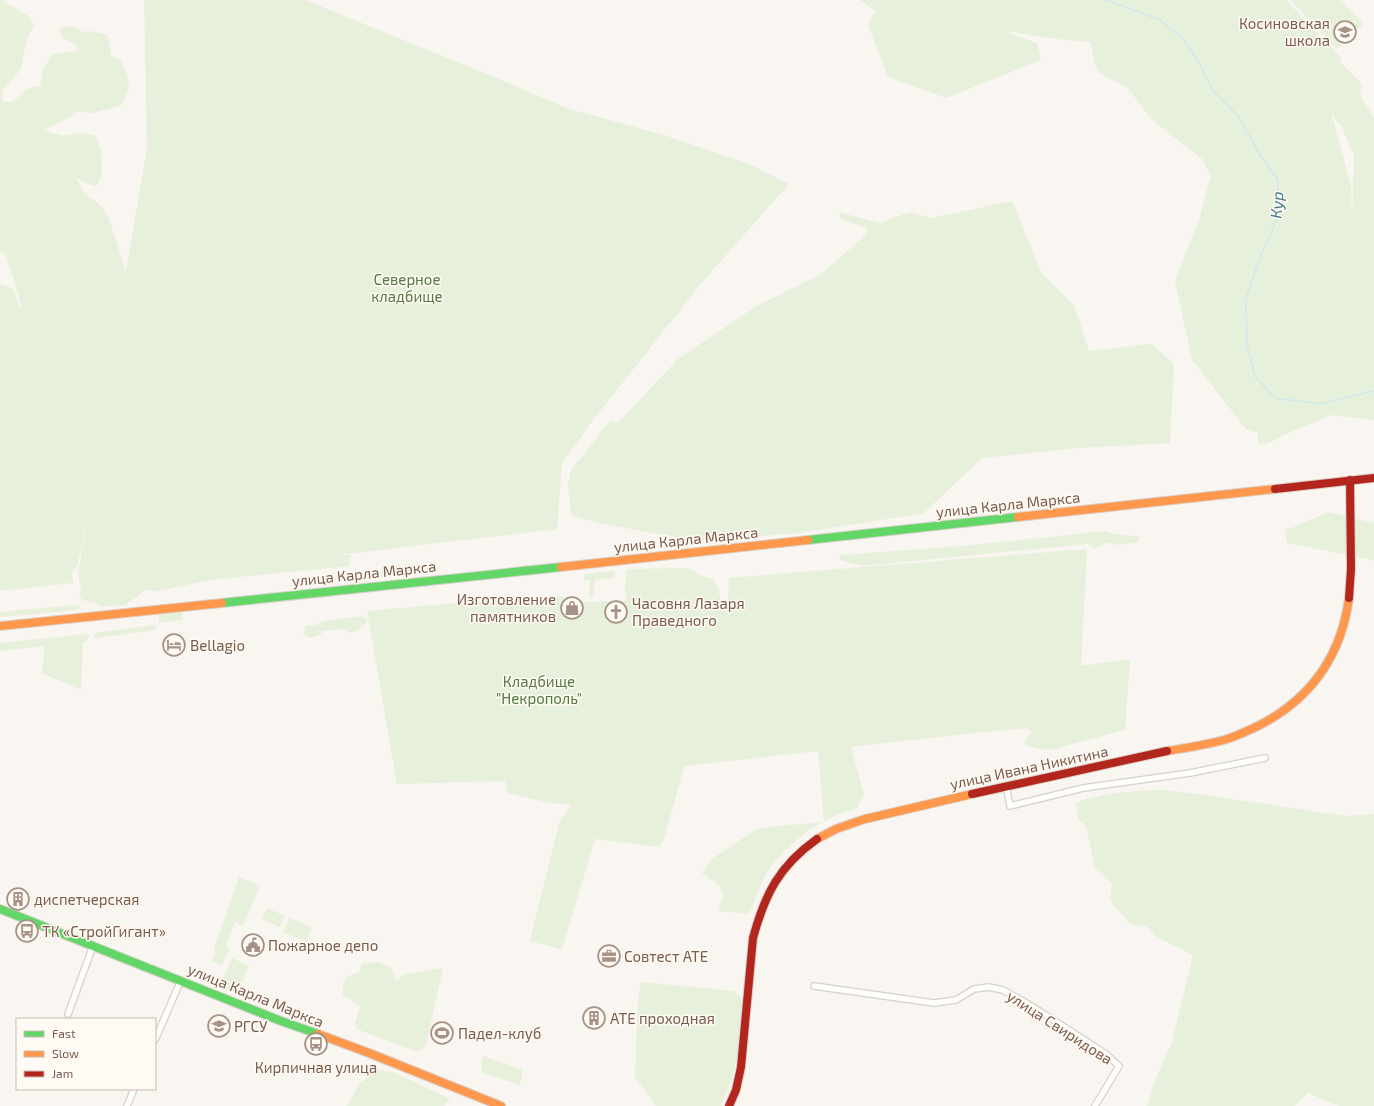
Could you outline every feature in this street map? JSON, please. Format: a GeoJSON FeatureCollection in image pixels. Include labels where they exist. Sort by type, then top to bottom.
{"type":"FeatureCollection","features":[{"type":"Feature","properties":{"kind":"main road","name":"улица Карла Маркса"},"geometry":{"type":"LineString","coordinates":[[0,626],[460,578],[1374,478]]}},
{"type":"Feature","properties":{"kind":"main road","name":"улица Ивана Никитина"},"geometry":{"type":"LineString","coordinates":[[729,1106],[736,1090],[741,1067],[752,938],[757,919],[770,888],[790,861],[802,850],[827,834],[860,820],[938,800],[1224,740],[1242,734],[1273,718],[1300,699],[1315,684],[1328,665],[1336,646],[1348,606],[1351,581],[1350,480]]}},
{"type":"Feature","properties":{"kind":"main road","name":"улица Карла Маркса"},"geometry":{"type":"LineString","coordinates":[[0,909],[281,1021],[369,1053],[501,1106]]}},
{"type":"Feature","properties":{"kind":"street"},"geometry":{"type":"LineString","coordinates":[[1006,786],[1010,806],[1083,788],[1190,773],[1265,758]]}},
{"type":"Feature","properties":{"kind":"street"},"geometry":{"type":"LineString","coordinates":[[68,1014],[93,946]]}},
{"type":"Feature","properties":{"kind":"street"},"geometry":{"type":"LineString","coordinates":[[156,1038],[180,980]]}},
{"type":"Feature","properties":{"kind":"street","name":"улица Свиридова"},"geometry":{"type":"LineString","coordinates":[[814,986],[934,1003],[956,1000],[974,989],[989,987],[1003,990],[1041,1012],[1106,1054],[1119,1066],[1095,1106]]}},
{"type":"Feature","properties":{"kind":"street"},"geometry":{"type":"LineString","coordinates":[[127,1106],[134,1090]]}},
{"type":"Feature","properties":{"kind":"green space","name":"Северное кладбище"},"geometry":{"type":"Polygon","coordinates":[[[0,0],[4,0],[4,2],[27,15],[34,24],[26,43],[21,69],[2,91],[3,102],[13,102],[28,89],[40,86],[43,70],[53,54],[77,51],[76,44],[64,39],[59,31],[62,27],[75,26],[82,32],[90,31],[108,35],[111,55],[121,61],[128,76],[129,90],[120,106],[92,113],[78,111],[67,119],[43,130],[63,136],[82,133],[96,136],[101,151],[102,172],[98,185],[93,186],[76,178],[84,193],[99,204],[108,216],[126,272],[147,148],[144,0],[305,0],[569,109],[664,135],[752,165],[789,184],[704,280],[593,420],[562,463],[557,529],[338,555],[351,555],[349,566],[210,580],[158,591],[145,590],[126,605],[101,607],[97,603],[82,600],[79,595],[81,590],[78,574],[87,522],[77,566],[72,573],[73,583],[0,591],[0,284],[13,288],[18,304],[22,308],[7,257],[0,251],[0,0]]]}},
{"type":"Feature","properties":{"kind":"green space"},"geometry":{"type":"Polygon","coordinates":[[[860,0],[1286,0],[1341,58],[1340,62],[1362,84],[1360,95],[1374,118],[1374,420],[1332,415],[1294,430],[1264,445],[1258,443],[1258,433],[1246,429],[1192,360],[1175,281],[1199,220],[1211,176],[1202,159],[1152,120],[1127,87],[1099,73],[1094,62],[1091,42],[1055,39],[1005,31],[1037,43],[1041,60],[946,98],[888,77],[868,25],[875,11],[860,0]],[[1331,111],[1351,186],[1352,218],[1354,156],[1340,123],[1337,122],[1331,111]]]}},
{"type":"Feature","properties":{"kind":"green space"},"geometry":{"type":"Polygon","coordinates":[[[1341,0],[1364,24],[1337,49],[1291,1],[1341,0]]]}},
{"type":"Feature","properties":{"kind":"green space"},"geometry":{"type":"Polygon","coordinates":[[[1012,201],[1041,272],[1074,305],[1089,351],[1152,344],[1174,364],[1170,443],[1078,448],[982,458],[924,513],[800,533],[697,541],[598,523],[571,515],[568,485],[571,470],[611,420],[618,423],[678,359],[755,307],[820,275],[867,234],[867,228],[841,219],[839,212],[880,223],[910,212],[931,218],[1012,201]]]}},
{"type":"Feature","properties":{"kind":"green space"},"geometry":{"type":"Polygon","coordinates":[[[1328,512],[1374,523],[1374,561],[1287,543],[1285,529],[1292,528],[1328,512]]]}},
{"type":"Feature","properties":{"kind":"green space"},"geometry":{"type":"Polygon","coordinates":[[[1106,531],[1114,534],[1141,537],[1137,542],[1118,545],[1106,542],[1095,549],[1088,544],[863,566],[839,560],[841,555],[962,546],[1106,531]]]}},
{"type":"Feature","properties":{"kind":"green space","name":"Кладбище \"Некрополь\""},"geometry":{"type":"Polygon","coordinates":[[[1087,549],[1081,666],[1130,659],[1125,730],[1054,749],[1035,748],[1024,743],[1032,732],[1027,728],[851,747],[864,795],[857,808],[824,821],[818,751],[684,766],[664,840],[659,847],[595,839],[562,949],[530,941],[559,823],[572,804],[550,803],[508,793],[505,781],[397,784],[367,611],[489,600],[490,603],[564,596],[564,602],[626,601],[625,586],[627,569],[689,568],[700,575],[713,579],[719,589],[720,601],[728,601],[729,578],[1087,549]]]}},
{"type":"Feature","properties":{"kind":"green space"},"geometry":{"type":"Polygon","coordinates":[[[399,565],[404,569],[403,575],[382,578],[381,573],[384,567],[399,565]]]}},
{"type":"Feature","properties":{"kind":"green space"},"geometry":{"type":"Polygon","coordinates":[[[615,571],[615,578],[595,580],[593,597],[589,597],[590,580],[584,580],[584,574],[615,571]]]}},
{"type":"Feature","properties":{"kind":"green space"},"geometry":{"type":"Polygon","coordinates":[[[78,605],[80,607],[77,610],[0,617],[0,612],[78,605]]]}},
{"type":"Feature","properties":{"kind":"green space"},"geometry":{"type":"Polygon","coordinates":[[[180,611],[183,620],[159,623],[158,612],[180,611]]]}},
{"type":"Feature","properties":{"kind":"green space"},"geometry":{"type":"Polygon","coordinates":[[[362,616],[367,620],[366,623],[360,629],[349,633],[345,629],[323,631],[320,635],[309,638],[303,634],[306,626],[316,625],[323,621],[362,616]]]}},
{"type":"Feature","properties":{"kind":"green space"},"geometry":{"type":"Polygon","coordinates":[[[156,625],[156,628],[150,631],[95,638],[94,635],[95,633],[156,625]]]}},
{"type":"Feature","properties":{"kind":"green space"},"geometry":{"type":"Polygon","coordinates":[[[87,634],[89,636],[87,641],[83,642],[81,690],[42,673],[45,646],[0,651],[0,643],[87,634]]]}},
{"type":"Feature","properties":{"kind":"green space"},"geometry":{"type":"Polygon","coordinates":[[[1166,790],[1346,816],[1374,814],[1374,1106],[1339,1106],[1308,1093],[1295,1106],[1147,1106],[1156,1078],[1172,1042],[1193,955],[1158,938],[1147,927],[1130,924],[1110,900],[1112,884],[1095,868],[1086,826],[1078,819],[1076,803],[1109,794],[1132,791],[1166,790]]]}},
{"type":"Feature","properties":{"kind":"green space"},"geometry":{"type":"Polygon","coordinates":[[[823,822],[797,839],[774,863],[763,880],[749,914],[718,911],[723,895],[720,886],[702,873],[712,859],[758,828],[823,822]]]}},
{"type":"Feature","properties":{"kind":"green space"},"geometry":{"type":"Polygon","coordinates":[[[239,877],[260,886],[243,926],[235,922],[226,944],[229,950],[222,965],[212,961],[215,955],[214,949],[239,877]]]}},
{"type":"Feature","properties":{"kind":"green space"},"geometry":{"type":"Polygon","coordinates":[[[267,908],[285,916],[280,927],[262,919],[267,908]]]}},
{"type":"Feature","properties":{"kind":"green space"},"geometry":{"type":"Polygon","coordinates":[[[289,918],[312,928],[306,942],[283,932],[289,918]]]}},
{"type":"Feature","properties":{"kind":"green space"},"geometry":{"type":"Polygon","coordinates":[[[232,958],[249,966],[239,990],[233,992],[226,990],[222,983],[232,958]]]}},
{"type":"Feature","properties":{"kind":"green space"},"geometry":{"type":"Polygon","coordinates":[[[379,962],[391,968],[397,981],[404,974],[443,968],[426,1045],[422,1050],[416,1051],[356,1029],[355,1024],[360,1006],[343,995],[345,979],[350,975],[359,972],[362,964],[379,962]]]}},
{"type":"Feature","properties":{"kind":"green space"},"geometry":{"type":"Polygon","coordinates":[[[641,982],[734,991],[742,999],[738,1053],[731,1081],[721,1106],[656,1106],[635,1077],[638,1000],[641,982]]]}},
{"type":"Feature","properties":{"kind":"green space"},"geometry":{"type":"Polygon","coordinates":[[[483,1056],[523,1070],[520,1085],[481,1072],[483,1056]]]}},
{"type":"Feature","properties":{"kind":"green space"},"geometry":{"type":"Polygon","coordinates":[[[376,1070],[393,1072],[450,1099],[444,1106],[347,1106],[360,1083],[376,1070]]]}},
{"type":"Feature","properties":{"kind":"waterway","name":"Кур"},"geometry":{"type":"LineString","coordinates":[[1106,0],[1160,20],[1183,39],[1200,65],[1213,91],[1239,117],[1258,152],[1278,180],[1278,217],[1260,258],[1246,299],[1247,346],[1255,376],[1275,398],[1320,404],[1374,391]]}},
{"type":"Feature","properties":{"kind":"traffic: fast"},"geometry":{"type":"LineString","coordinates":[[808,540],[1018,517]]}},
{"type":"Feature","properties":{"kind":"traffic: fast"},"geometry":{"type":"LineString","coordinates":[[222,603],[561,567]]}},
{"type":"Feature","properties":{"kind":"traffic: fast"},"geometry":{"type":"LineString","coordinates":[[0,909],[281,1021],[318,1034]]}},
{"type":"Feature","properties":{"kind":"traffic: slow"},"geometry":{"type":"LineString","coordinates":[[1018,517],[1275,489]]}},
{"type":"Feature","properties":{"kind":"traffic: slow"},"geometry":{"type":"LineString","coordinates":[[561,567],[808,540]]}},
{"type":"Feature","properties":{"kind":"traffic: slow"},"geometry":{"type":"LineString","coordinates":[[1167,751],[1188,748],[1232,737],[1258,726],[1277,715],[1293,703],[1308,689],[1331,657],[1339,639],[1349,598]]}},
{"type":"Feature","properties":{"kind":"traffic: slow"},"geometry":{"type":"LineString","coordinates":[[0,626],[222,603]]}},
{"type":"Feature","properties":{"kind":"traffic: slow"},"geometry":{"type":"LineString","coordinates":[[817,839],[836,829],[865,819],[972,794]]}},
{"type":"Feature","properties":{"kind":"traffic: slow"},"geometry":{"type":"LineString","coordinates":[[318,1034],[501,1106]]}},
{"type":"Feature","properties":{"kind":"traffic: jam"},"geometry":{"type":"LineString","coordinates":[[1275,489],[1374,478]]}},
{"type":"Feature","properties":{"kind":"traffic: jam"},"geometry":{"type":"LineString","coordinates":[[1349,598],[1351,569],[1350,480]]}},
{"type":"Feature","properties":{"kind":"traffic: jam"},"geometry":{"type":"LineString","coordinates":[[972,794],[1167,751]]}},
{"type":"Feature","properties":{"kind":"traffic: jam"},"geometry":{"type":"LineString","coordinates":[[729,1106],[736,1090],[741,1067],[753,938],[758,922],[775,882],[793,860],[817,839]]}},
{"type":"Feature","properties":{"kind":"place","name":"Косиновская школа"},"geometry":{"type":"Point","coordinates":[1345,32]}},
{"type":"Feature","properties":{"kind":"place","name":"Изготовление памятников"},"geometry":{"type":"Point","coordinates":[572,608]}},
{"type":"Feature","properties":{"kind":"place","name":"Часовня Лазаря Праведного"},"geometry":{"type":"Point","coordinates":[616,612]}},
{"type":"Feature","properties":{"kind":"place","name":"Bellagio"},"geometry":{"type":"Point","coordinates":[174,645]}},
{"type":"Feature","properties":{"kind":"place","name":"диспетчерская"},"geometry":{"type":"Point","coordinates":[18,899]}},
{"type":"Feature","properties":{"kind":"place","name":"ТК «СтройГигант»"},"geometry":{"type":"Point","coordinates":[27,931]}},
{"type":"Feature","properties":{"kind":"place","name":"Пожарное депо"},"geometry":{"type":"Point","coordinates":[253,945]}},
{"type":"Feature","properties":{"kind":"place","name":"Совтест АТЕ"},"geometry":{"type":"Point","coordinates":[609,956]}},
{"type":"Feature","properties":{"kind":"place","name":"АТЕ проходная"},"geometry":{"type":"Point","coordinates":[594,1018]}},
{"type":"Feature","properties":{"kind":"place","name":"РГСУ"},"geometry":{"type":"Point","coordinates":[219,1026]}},
{"type":"Feature","properties":{"kind":"place","name":"Падел-клуб"},"geometry":{"type":"Point","coordinates":[442,1033]}},
{"type":"Feature","properties":{"kind":"place","name":"Кирпичная улица"},"geometry":{"type":"Point","coordinates":[316,1044]}}]}
